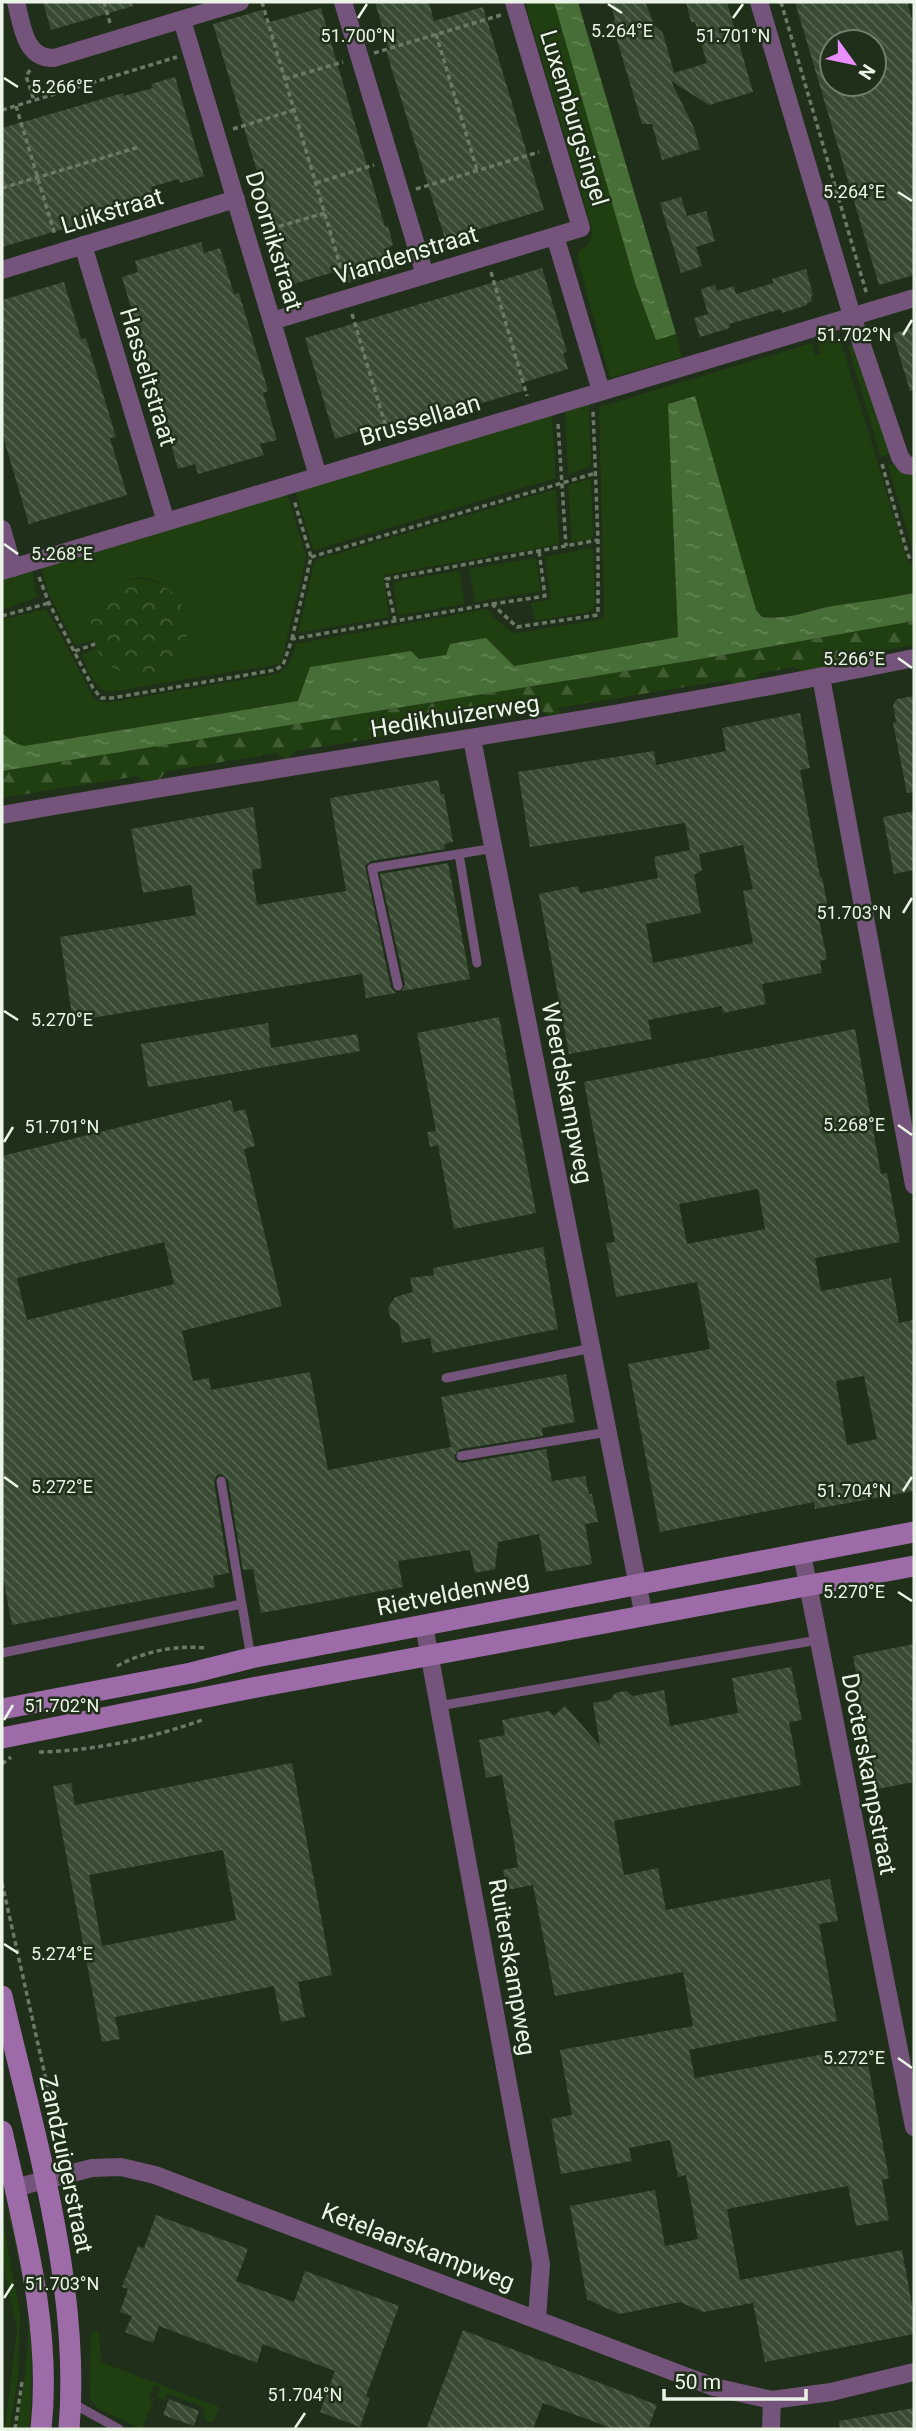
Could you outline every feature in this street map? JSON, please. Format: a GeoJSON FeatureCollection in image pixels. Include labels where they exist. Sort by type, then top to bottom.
{"type":"FeatureCollection","features":[{"type":"Feature","properties":{"kind":"main road","name":"Rietveldenweg"},"geometry":{"type":"LineString","coordinates":[[2,1709],[191,1673],[251,1658],[914,1532]]}},
{"type":"Feature","properties":{"kind":"main road"},"geometry":{"type":"LineString","coordinates":[[2,1738],[252,1688],[914,1566]]}},
{"type":"Feature","properties":{"kind":"main road","name":"Zandzuigerstraat"},"geometry":{"type":"LineString","coordinates":[[2,1996],[44,2180],[67,2302],[72,2371],[69,2429]]}},
{"type":"Feature","properties":{"kind":"main road"},"geometry":{"type":"LineString","coordinates":[[2,2132],[36,2283],[45,2375],[42,2429]]}},
{"type":"Feature","properties":{"kind":"street"},"geometry":{"type":"LineString","coordinates":[[16,2],[29,46],[39,56],[54,58],[240,2]]}},
{"type":"Feature","properties":{"kind":"street"},"geometry":{"type":"LineString","coordinates":[[343,2],[425,275]]}},
{"type":"Feature","properties":{"kind":"street"},"geometry":{"type":"LineString","coordinates":[[759,2],[852,316],[907,462]]}},
{"type":"Feature","properties":{"kind":"street","name":"Luxemburgsingel"},"geometry":{"type":"LineString","coordinates":[[515,6],[581,228],[555,236]]}},
{"type":"Feature","properties":{"kind":"street","name":"Doornikstraat"},"geometry":{"type":"LineString","coordinates":[[182,20],[318,476]]}},
{"type":"Feature","properties":{"kind":"street","name":"Luikstraat"},"geometry":{"type":"LineString","coordinates":[[2,270],[236,200]]}},
{"type":"Feature","properties":{"kind":"street"},"geometry":{"type":"LineString","coordinates":[[555,236],[596,393]]}},
{"type":"Feature","properties":{"kind":"street","name":"Viandenstraat"},"geometry":{"type":"LineString","coordinates":[[272,321],[555,236]]}},
{"type":"Feature","properties":{"kind":"street","name":"Hasseltstraat"},"geometry":{"type":"LineString","coordinates":[[83,245],[166,522]]}},
{"type":"Feature","properties":{"kind":"street","name":"Brussellaan"},"geometry":{"type":"LineString","coordinates":[[8,570],[914,298]]}},
{"type":"Feature","properties":{"kind":"street"},"geometry":{"type":"LineString","coordinates":[[2,529],[8,570]]}},
{"type":"Feature","properties":{"kind":"street","name":"Hedikhuizerweg"},"geometry":{"type":"LineString","coordinates":[[2,815],[472,738],[821,677],[914,658]]}},
{"type":"Feature","properties":{"kind":"street"},"geometry":{"type":"LineString","coordinates":[[821,677],[914,1185]]}},
{"type":"Feature","properties":{"kind":"street","name":"Weerdskampweg"},"geometry":{"type":"LineString","coordinates":[[472,738],[644,1617]]}},
{"type":"Feature","properties":{"kind":"street","name":"Docterskampstraat"},"geometry":{"type":"LineString","coordinates":[[802,1554],[914,2127]]}},
{"type":"Feature","properties":{"kind":"street","name":"Ruiterskampweg"},"geometry":{"type":"LineString","coordinates":[[424,1625],[541,2264],[537,2318]]}},
{"type":"Feature","properties":{"kind":"street","name":"Ketelaarskampweg"},"geometry":{"type":"LineString","coordinates":[[14,2188],[92,2168],[121,2167],[155,2175],[714,2387],[772,2400]]}},
{"type":"Feature","properties":{"kind":"street"},"geometry":{"type":"LineString","coordinates":[[771,2429],[772,2400],[831,2392],[914,2372]]}},
{"type":"Feature","properties":{"kind":"lane"},"geometry":{"type":"LineString","coordinates":[[398,986],[372,868],[495,848]]}},
{"type":"Feature","properties":{"kind":"lane"},"geometry":{"type":"LineString","coordinates":[[459,854],[477,962]]}},
{"type":"Feature","properties":{"kind":"lane"},"geometry":{"type":"LineString","coordinates":[[446,1378],[592,1348]]}},
{"type":"Feature","properties":{"kind":"lane"},"geometry":{"type":"LineString","coordinates":[[461,1455],[609,1432]]}},
{"type":"Feature","properties":{"kind":"lane"},"geometry":{"type":"LineString","coordinates":[[221,1481],[251,1658]]}},
{"type":"Feature","properties":{"kind":"lane"},"geometry":{"type":"LineString","coordinates":[[2,1653],[242,1604]]}},
{"type":"Feature","properties":{"kind":"lane"},"geometry":{"type":"LineString","coordinates":[[439,1706],[818,1640]]}},
{"type":"Feature","properties":{"kind":"lane"},"geometry":{"type":"LineString","coordinates":[[71,2402],[119,2429]]}},
{"type":"Feature","properties":{"kind":"path"},"geometry":{"type":"LineString","coordinates":[[262,2],[394,454]]}},
{"type":"Feature","properties":{"kind":"path"},"geometry":{"type":"LineString","coordinates":[[781,2],[872,310]]}},
{"type":"Feature","properties":{"kind":"path"},"geometry":{"type":"LineString","coordinates":[[285,79],[436,34],[515,6]]}},
{"type":"Feature","properties":{"kind":"path"},"geometry":{"type":"LineString","coordinates":[[436,34],[477,170]]}},
{"type":"Feature","properties":{"kind":"path"},"geometry":{"type":"LineString","coordinates":[[2,110],[192,53]]}},
{"type":"Feature","properties":{"kind":"path"},"geometry":{"type":"LineString","coordinates":[[34,100],[26,76],[39,56]]}},
{"type":"Feature","properties":{"kind":"path"},"geometry":{"type":"LineString","coordinates":[[16,106],[60,253]]}},
{"type":"Feature","properties":{"kind":"path"},"geometry":{"type":"LineString","coordinates":[[216,134],[294,110]]}},
{"type":"Feature","properties":{"kind":"path"},"geometry":{"type":"LineString","coordinates":[[2,188],[139,147]]}},
{"type":"Feature","properties":{"kind":"path"},"geometry":{"type":"LineString","coordinates":[[400,193],[557,147]]}},
{"type":"Feature","properties":{"kind":"path"},"geometry":{"type":"LineString","coordinates":[[316,183],[390,160]]}},
{"type":"Feature","properties":{"kind":"path"},"geometry":{"type":"LineString","coordinates":[[247,236],[325,213]]}},
{"type":"Feature","properties":{"kind":"path"},"geometry":{"type":"LineString","coordinates":[[486,257],[531,412]]}},
{"type":"Feature","properties":{"kind":"path"},"geometry":{"type":"LineString","coordinates":[[492,604],[517,627],[598,615],[596,393]]}},
{"type":"Feature","properties":{"kind":"path"},"geometry":{"type":"LineString","coordinates":[[557,404],[566,546]]}},
{"type":"Feature","properties":{"kind":"path"},"geometry":{"type":"LineString","coordinates":[[907,462],[881,463],[907,552],[910,559],[914,559]]}},
{"type":"Feature","properties":{"kind":"path"},"geometry":{"type":"LineString","coordinates":[[311,557],[596,473]]}},
{"type":"Feature","properties":{"kind":"path"},"geometry":{"type":"LineString","coordinates":[[34,562],[49,603],[93,688],[101,698],[275,670],[283,666],[292,639],[311,557],[289,485]]}},
{"type":"Feature","properties":{"kind":"path"},"geometry":{"type":"LineString","coordinates":[[395,621],[386,579],[598,540]]}},
{"type":"Feature","properties":{"kind":"path"},"geometry":{"type":"LineString","coordinates":[[292,639],[545,596],[539,551]]}},
{"type":"Feature","properties":{"kind":"path"},"geometry":{"type":"LineString","coordinates":[[2,616],[49,603]]}},
{"type":"Feature","properties":{"kind":"path"},"geometry":{"type":"LineString","coordinates":[[75,650],[94,644]]}},
{"type":"Feature","properties":{"kind":"green space"},"geometry":{"type":"Polygon","coordinates":[[[525,2],[554,2],[636,286],[656,339],[676,334],[682,357],[610,378],[577,257],[580,249],[588,245],[593,232],[525,2]]]}},
{"type":"Feature","properties":{"kind":"green space"},"geometry":{"type":"Polygon","coordinates":[[[838,339],[842,345],[907,560],[914,564],[914,593],[788,616],[763,617],[756,610],[694,396],[668,404],[678,637],[513,666],[446,655],[418,659],[410,651],[298,701],[24,746],[2,733],[2,620],[45,609],[93,697],[105,703],[276,674],[287,666],[296,644],[487,609],[514,634],[516,631],[519,633],[597,620],[603,617],[604,610],[599,407],[812,343],[815,355],[820,354],[818,342],[838,339]]]}},
{"type":"Feature","properties":{"kind":"green space"},"geometry":{"type":"Polygon","coordinates":[[[858,343],[891,454],[881,457],[848,346],[858,343]]]}},
{"type":"Feature","properties":{"kind":"green space"},"geometry":{"type":"Polygon","coordinates":[[[589,404],[591,466],[568,475],[565,411],[589,404]]]}},
{"type":"Feature","properties":{"kind":"green space"},"geometry":{"type":"Polygon","coordinates":[[[552,415],[556,478],[315,550],[313,548],[295,491],[552,415]]]}},
{"type":"Feature","properties":{"kind":"green space"},"geometry":{"type":"Polygon","coordinates":[[[894,464],[902,473],[914,474],[914,554],[888,465],[894,464]]]}},
{"type":"Feature","properties":{"kind":"green space"},"geometry":{"type":"Polygon","coordinates":[[[589,479],[593,536],[591,539],[572,542],[568,485],[589,479]]]}},
{"type":"Feature","properties":{"kind":"green space"},"geometry":{"type":"Polygon","coordinates":[[[556,489],[559,544],[490,554],[383,575],[389,617],[298,633],[314,563],[319,559],[556,489]]]}},
{"type":"Feature","properties":{"kind":"green space"},"geometry":{"type":"Polygon","coordinates":[[[287,493],[305,553],[305,562],[279,664],[111,692],[100,688],[89,673],[82,655],[96,648],[106,661],[121,671],[175,658],[183,642],[186,626],[183,611],[166,587],[153,580],[138,578],[123,582],[95,611],[92,621],[93,640],[77,645],[48,592],[41,566],[287,493]]]}},
{"type":"Feature","properties":{"kind":"green space"},"geometry":{"type":"Polygon","coordinates":[[[591,548],[595,603],[593,609],[535,621],[531,603],[551,599],[545,557],[591,548]]]}},
{"type":"Feature","properties":{"kind":"green space"},"geometry":{"type":"Polygon","coordinates":[[[536,558],[541,591],[475,602],[469,569],[536,558]]]}},
{"type":"Feature","properties":{"kind":"green space"},"geometry":{"type":"Polygon","coordinates":[[[32,569],[37,597],[2,610],[2,578],[32,569]]]}},
{"type":"Feature","properties":{"kind":"green space"},"geometry":{"type":"Polygon","coordinates":[[[459,571],[465,604],[398,615],[393,582],[459,571]]]}},
{"type":"Feature","properties":{"kind":"green space"},"geometry":{"type":"Polygon","coordinates":[[[139,579],[157,583],[173,593],[183,609],[187,627],[183,645],[173,661],[157,671],[139,675],[121,671],[105,661],[95,645],[91,627],[95,609],[105,593],[121,583],[139,579]]]}},
{"type":"Feature","properties":{"kind":"green space"},"geometry":{"type":"Polygon","coordinates":[[[914,621],[914,645],[878,651],[886,659],[879,662],[864,652],[851,655],[860,662],[806,672],[792,667],[759,674],[750,686],[741,689],[728,680],[557,708],[564,716],[554,719],[542,711],[294,751],[285,759],[277,753],[166,771],[160,779],[145,781],[137,776],[2,798],[2,771],[695,660],[914,621]]]}},
{"type":"Feature","properties":{"kind":"green space"},"geometry":{"type":"Polygon","coordinates":[[[9,2208],[21,2263],[29,2318],[32,2373],[29,2429],[17,2429],[26,2362],[28,2321],[23,2279],[7,2209],[9,2208]]]}},
{"type":"Feature","properties":{"kind":"green space"},"geometry":{"type":"Polygon","coordinates":[[[2,2217],[20,2315],[18,2377],[10,2429],[5,2429],[17,2329],[2,2258],[2,2217]]]}},
{"type":"Feature","properties":{"kind":"green space"},"geometry":{"type":"Polygon","coordinates":[[[99,2331],[101,2362],[219,2407],[213,2422],[208,2421],[203,2414],[205,2408],[167,2393],[164,2400],[157,2397],[160,2387],[154,2385],[149,2399],[153,2401],[142,2429],[99,2409],[90,2399],[91,2333],[99,2331]]]}},
{"type":"Feature","properties":{"kind":"water"},"geometry":{"type":"Polygon","coordinates":[[[554,2],[578,2],[676,334],[656,340],[636,286],[554,2]]]}},
{"type":"Feature","properties":{"kind":"water"},"geometry":{"type":"Polygon","coordinates":[[[695,396],[756,610],[762,617],[787,616],[914,593],[914,621],[695,660],[2,771],[2,733],[24,746],[298,701],[310,667],[411,651],[419,659],[446,655],[450,644],[486,638],[514,666],[678,637],[668,404],[695,396]]]}},
{"type":"Feature","properties":{"kind":"building"},"geometry":{"type":"Polygon","coordinates":[[[43,2],[132,2],[133,6],[51,30],[43,2]]]}},
{"type":"Feature","properties":{"kind":"building"},"geometry":{"type":"Polygon","coordinates":[[[375,2],[429,2],[434,21],[483,7],[544,210],[445,239],[391,67],[386,50],[389,50],[375,2]]]}},
{"type":"Feature","properties":{"kind":"building"},"geometry":{"type":"Polygon","coordinates":[[[645,2],[655,26],[663,33],[674,73],[707,63],[686,2],[727,2],[753,92],[709,105],[671,81],[694,128],[700,149],[662,160],[652,124],[642,124],[612,23],[615,19],[611,5],[645,2]]]}},
{"type":"Feature","properties":{"kind":"building"},"geometry":{"type":"Polygon","coordinates":[[[795,2],[907,2],[914,26],[914,275],[879,285],[823,98],[888,98],[888,28],[818,28],[818,79],[795,2]]]}},
{"type":"Feature","properties":{"kind":"building"},"geometry":{"type":"Polygon","coordinates":[[[321,8],[385,227],[388,226],[393,245],[390,246],[397,269],[348,283],[344,269],[290,285],[283,262],[287,260],[276,224],[273,225],[213,24],[262,10],[266,23],[321,8]]]}},
{"type":"Feature","properties":{"kind":"building"},"geometry":{"type":"Polygon","coordinates":[[[175,77],[204,176],[180,183],[179,179],[151,187],[155,202],[2,247],[2,128],[123,93],[124,96],[153,88],[151,84],[175,77]]]}},
{"type":"Feature","properties":{"kind":"building"},"geometry":{"type":"Polygon","coordinates":[[[681,197],[687,216],[706,211],[715,241],[696,247],[702,266],[681,273],[660,203],[681,197]]]}},
{"type":"Feature","properties":{"kind":"building"},"geometry":{"type":"Polygon","coordinates":[[[201,242],[204,253],[220,248],[234,294],[239,293],[268,391],[263,393],[277,440],[260,444],[264,455],[198,474],[195,464],[178,469],[122,277],[138,272],[135,261],[201,242]]]}},
{"type":"Feature","properties":{"kind":"building"},"geometry":{"type":"Polygon","coordinates":[[[542,268],[567,352],[563,353],[568,369],[521,383],[523,391],[389,430],[386,423],[335,439],[305,338],[542,268]]]}},
{"type":"Feature","properties":{"kind":"building"},"geometry":{"type":"Polygon","coordinates":[[[806,269],[813,295],[812,301],[807,305],[782,313],[781,309],[729,324],[730,328],[700,337],[694,318],[708,314],[701,289],[715,285],[717,291],[734,286],[736,294],[774,283],[772,279],[806,269]]]}},
{"type":"Feature","properties":{"kind":"building"},"geometry":{"type":"Polygon","coordinates":[[[64,282],[81,339],[86,338],[116,437],[110,438],[127,495],[29,524],[2,433],[2,300],[64,282]]]}},
{"type":"Feature","properties":{"kind":"building"},"geometry":{"type":"Polygon","coordinates":[[[914,327],[914,391],[910,391],[893,334],[914,327]]]}},
{"type":"Feature","properties":{"kind":"building"},"geometry":{"type":"Polygon","coordinates":[[[914,696],[914,792],[907,793],[893,723],[896,722],[893,705],[897,699],[914,696]]]}},
{"type":"Feature","properties":{"kind":"building"},"geometry":{"type":"Polygon","coordinates":[[[800,713],[810,768],[800,770],[828,908],[817,910],[827,959],[820,961],[822,973],[762,984],[766,1004],[723,1013],[722,1006],[648,1020],[652,1039],[569,1054],[539,894],[578,886],[580,893],[658,878],[654,857],[690,850],[685,823],[530,847],[518,772],[654,751],[656,765],[726,751],[722,728],[800,713]],[[743,845],[699,854],[702,870],[694,875],[701,913],[646,924],[653,963],[753,943],[743,891],[753,889],[743,845]]]}},
{"type":"Feature","properties":{"kind":"building"},"geometry":{"type":"Polygon","coordinates":[[[438,780],[441,794],[444,794],[453,842],[444,844],[445,849],[371,861],[365,866],[391,988],[396,993],[366,998],[362,974],[73,1021],[60,937],[196,915],[191,885],[143,893],[131,829],[253,807],[262,868],[252,870],[257,905],[346,891],[330,798],[438,780]]]}},
{"type":"Feature","properties":{"kind":"building"},"geometry":{"type":"Polygon","coordinates":[[[914,811],[914,870],[894,874],[883,817],[914,811]]]}},
{"type":"Feature","properties":{"kind":"building"},"geometry":{"type":"Polygon","coordinates":[[[448,863],[470,979],[402,991],[405,984],[380,874],[448,863]]]}},
{"type":"Feature","properties":{"kind":"building"},"geometry":{"type":"Polygon","coordinates":[[[499,1017],[536,1213],[454,1229],[438,1145],[430,1147],[427,1132],[436,1131],[417,1033],[499,1017]]]}},
{"type":"Feature","properties":{"kind":"building"},"geometry":{"type":"Polygon","coordinates":[[[268,1023],[271,1048],[357,1034],[360,1051],[148,1087],[141,1044],[268,1023]]]}},
{"type":"Feature","properties":{"kind":"building"},"geometry":{"type":"Polygon","coordinates":[[[855,1029],[881,1174],[887,1173],[900,1242],[815,1258],[821,1291],[891,1278],[899,1323],[914,1320],[914,1491],[815,1509],[814,1502],[660,1532],[628,1364],[710,1349],[697,1282],[616,1297],[606,1243],[615,1242],[584,1082],[855,1029]],[[758,1189],[679,1204],[687,1244],[765,1229],[758,1189]],[[864,1376],[836,1381],[847,1445],[877,1439],[864,1376]]]}},
{"type":"Feature","properties":{"kind":"building"},"geometry":{"type":"Polygon","coordinates":[[[231,1100],[234,1112],[245,1109],[255,1146],[244,1149],[282,1306],[182,1331],[193,1381],[209,1378],[211,1390],[310,1372],[328,1470],[451,1447],[441,1397],[566,1374],[575,1422],[542,1428],[543,1436],[460,1449],[454,1456],[456,1461],[462,1463],[546,1449],[552,1481],[585,1476],[598,1522],[585,1524],[592,1564],[546,1572],[539,1534],[498,1542],[495,1569],[475,1573],[470,1550],[398,1561],[403,1587],[261,1613],[253,1569],[243,1570],[228,1480],[221,1474],[216,1476],[214,1482],[229,1573],[213,1576],[215,1587],[12,1625],[2,1572],[2,1156],[231,1100]],[[164,1242],[17,1278],[27,1320],[174,1284],[164,1242]]]}},
{"type":"Feature","properties":{"kind":"building"},"geometry":{"type":"Polygon","coordinates":[[[543,1247],[558,1329],[433,1353],[430,1338],[402,1343],[399,1324],[391,1318],[388,1308],[395,1297],[413,1292],[410,1278],[434,1275],[433,1268],[543,1247]]]}},
{"type":"Feature","properties":{"kind":"building"},"geometry":{"type":"Polygon","coordinates":[[[914,1644],[914,1782],[877,1789],[853,1656],[914,1644]]]}},
{"type":"Feature","properties":{"kind":"building"},"geometry":{"type":"Polygon","coordinates":[[[791,1667],[802,1720],[789,1722],[801,1785],[614,1821],[624,1875],[658,1868],[666,1910],[830,1879],[838,1921],[819,1924],[837,2021],[689,2050],[695,2078],[830,2053],[831,2060],[866,2053],[889,2178],[882,2180],[889,2220],[856,2226],[848,2186],[727,2209],[740,2280],[902,2250],[914,2316],[914,2334],[765,2362],[753,2303],[703,2312],[680,2302],[619,2314],[587,2299],[570,2206],[655,2190],[665,2246],[698,2239],[686,2175],[678,2177],[670,2140],[629,2148],[632,2161],[561,2174],[551,2119],[572,2115],[560,2050],[693,2026],[683,1972],[555,1996],[533,1885],[506,1890],[503,1870],[518,1867],[514,1841],[502,1775],[486,1778],[479,1740],[505,1735],[502,1720],[549,1711],[554,1716],[565,1706],[600,1746],[593,1703],[610,1700],[615,1693],[626,1691],[633,1696],[664,1690],[670,1726],[738,1713],[732,1678],[791,1667]]]}},
{"type":"Feature","properties":{"kind":"building"},"geometry":{"type":"Polygon","coordinates":[[[292,1763],[332,1975],[298,1982],[305,2017],[281,2022],[274,1986],[115,2017],[120,2039],[102,2042],[53,1786],[71,1783],[75,1805],[292,1763]],[[223,1850],[89,1875],[102,1946],[236,1920],[223,1850]]]}},
{"type":"Feature","properties":{"kind":"building"},"geometry":{"type":"Polygon","coordinates":[[[156,2215],[248,2249],[236,2281],[294,2302],[305,2271],[399,2306],[366,2396],[370,2398],[360,2427],[320,2412],[335,2371],[263,2344],[257,2363],[159,2326],[153,2343],[125,2332],[132,2316],[120,2312],[128,2289],[122,2287],[138,2246],[144,2248],[156,2215]]]}},
{"type":"Feature","properties":{"kind":"building"},"geometry":{"type":"Polygon","coordinates":[[[463,2330],[657,2405],[648,2429],[614,2429],[543,2403],[533,2429],[426,2429],[463,2330]]]}},
{"type":"Feature","properties":{"kind":"building"},"geometry":{"type":"Polygon","coordinates":[[[169,2399],[199,2411],[194,2426],[163,2415],[169,2399]]]}},
{"type":"Feature","properties":{"kind":"building"},"geometry":{"type":"Polygon","coordinates":[[[914,2408],[914,2429],[840,2429],[839,2421],[914,2408]]]}}]}
